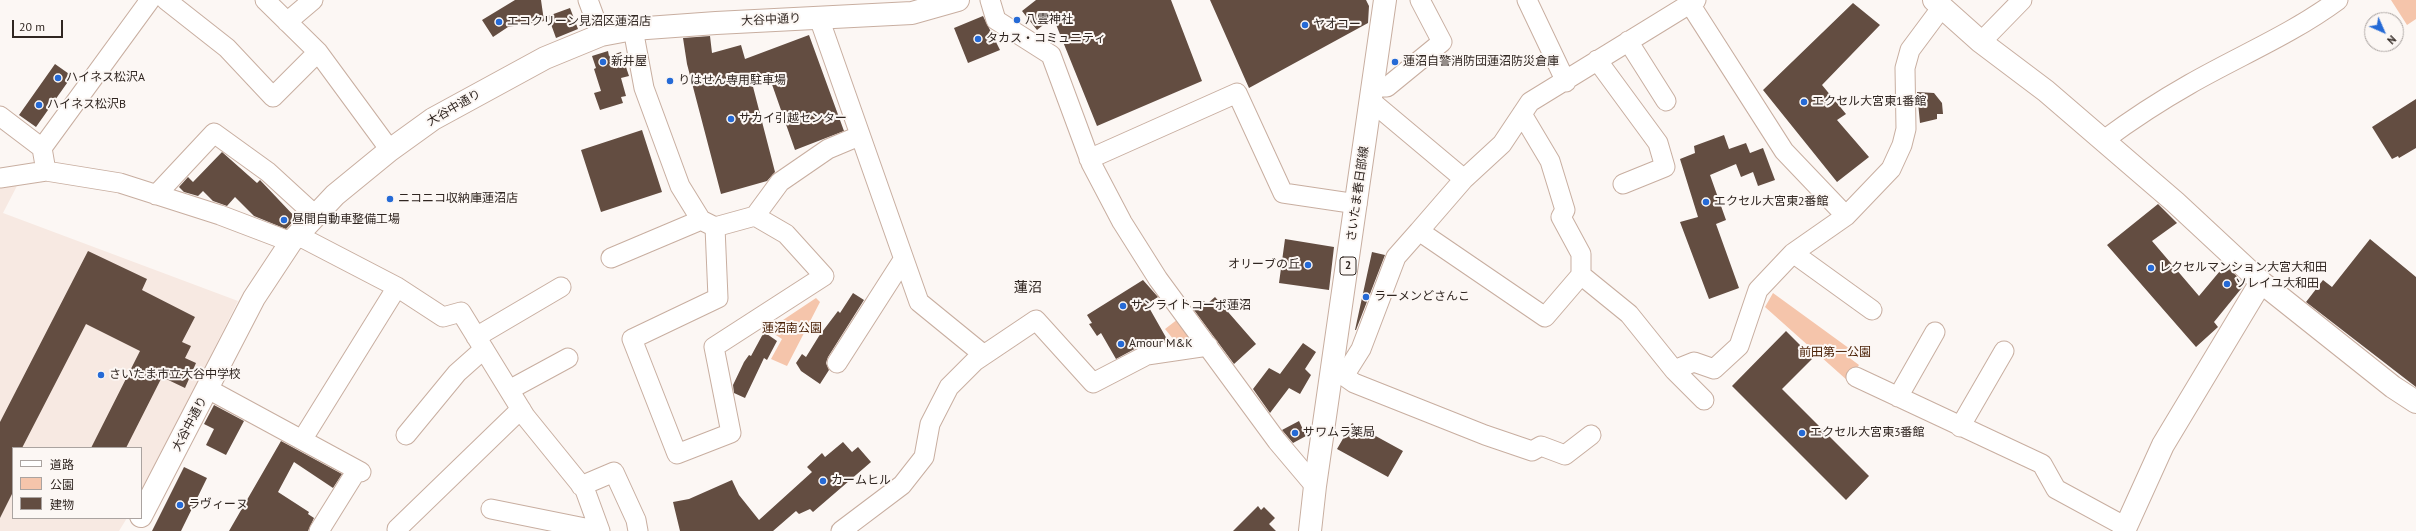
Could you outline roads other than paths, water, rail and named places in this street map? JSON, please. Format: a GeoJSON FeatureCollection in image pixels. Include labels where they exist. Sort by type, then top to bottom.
{"type":"FeatureCollection","features":[{"type":"Feature","properties":{"kind":"street"},"geometry":{"type":"LineString","coordinates":[[42,148],[150,0]]}},
{"type":"Feature","properties":{"kind":"street"},"geometry":{"type":"LineString","coordinates":[[166,0],[227,48],[273,97],[318,52]]}},
{"type":"Feature","properties":{"kind":"street"},"geometry":{"type":"LineString","coordinates":[[265,0],[318,52],[390,150]]}},
{"type":"Feature","properties":{"kind":"street"},"geometry":{"type":"LineString","coordinates":[[287,22],[314,0]]}},
{"type":"Feature","properties":{"kind":"street"},"geometry":{"type":"LineString","coordinates":[[588,0],[601,34]]}},
{"type":"Feature","properties":{"kind":"street","name":"大谷中通り"},"geometry":{"type":"LineString","coordinates":[[142,513],[208,389],[254,298],[294,238],[335,195],[390,150],[433,119],[491,86],[545,58],[601,34],[633,29],[912,13],[924,4],[958,0]]}},
{"type":"Feature","properties":{"kind":"street"},"geometry":{"type":"LineString","coordinates":[[990,0],[996,20],[1051,55],[1089,159],[1122,222],[1158,279],[1277,441],[1315,486]]}},
{"type":"Feature","properties":{"kind":"street","name":"さいたま春日部線"},"geometry":{"type":"LineString","coordinates":[[1310,531],[1315,486],[1338,375],[1357,204],[1385,0]]}},
{"type":"Feature","properties":{"kind":"street"},"geometry":{"type":"LineString","coordinates":[[1420,0],[1442,42],[1387,87],[1372,94],[1464,179]]}},
{"type":"Feature","properties":{"kind":"street"},"geometry":{"type":"LineString","coordinates":[[1527,0],[1566,82]]}},
{"type":"Feature","properties":{"kind":"street"},"geometry":{"type":"LineString","coordinates":[[1981,42],[2022,0]]}},
{"type":"Feature","properties":{"kind":"street"},"geometry":{"type":"LineString","coordinates":[[2104,140],[2131,120],[2189,84],[2287,33],[2333,1]]}},
{"type":"Feature","properties":{"kind":"street"},"geometry":{"type":"LineString","coordinates":[[1674,370],[1694,362],[1714,369],[1739,346],[1758,290],[1793,254],[1846,216],[1890,169],[1902,145],[1906,129],[1905,68],[1910,50],[1938,3],[1981,42],[2046,91],[2104,140],[2226,246],[2261,282],[2393,387],[2416,402]]}},
{"type":"Feature","properties":{"kind":"street"},"geometry":{"type":"LineString","coordinates":[[1590,435],[1565,455],[1541,446],[1532,451],[1485,435],[1361,386],[1338,375],[1361,349],[1396,257],[1464,179],[1502,144],[1530,102],[1566,82],[1683,4],[1784,151],[1846,216]]}},
{"type":"Feature","properties":{"kind":"street"},"geometry":{"type":"LineString","coordinates":[[819,18],[859,136],[919,302],[984,355]]}},
{"type":"Feature","properties":{"kind":"street"},"geometry":{"type":"LineString","coordinates":[[611,258],[708,223],[755,216],[786,234],[824,276],[714,347],[731,433],[677,454],[632,339],[718,298],[708,223],[680,186],[644,88],[633,29]]}},
{"type":"Feature","properties":{"kind":"street"},"geometry":{"type":"LineString","coordinates":[[1628,41],[1666,101]]}},
{"type":"Feature","properties":{"kind":"street"},"geometry":{"type":"LineString","coordinates":[[1597,60],[1658,144],[1665,167],[1623,184]]}},
{"type":"Feature","properties":{"kind":"street"},"geometry":{"type":"LineString","coordinates":[[1089,159],[1237,93],[1283,193],[1357,204]]}},
{"type":"Feature","properties":{"kind":"street"},"geometry":{"type":"LineString","coordinates":[[1419,231],[1546,317],[1581,275],[1581,254],[1561,217],[1565,210],[1550,161],[1522,114]]}},
{"type":"Feature","properties":{"kind":"street"},"geometry":{"type":"LineString","coordinates":[[0,116],[42,148],[46,171]]}},
{"type":"Feature","properties":{"kind":"street"},"geometry":{"type":"LineString","coordinates":[[156,195],[214,133],[268,172],[316,216]]}},
{"type":"Feature","properties":{"kind":"street"},"geometry":{"type":"LineString","coordinates":[[755,216],[780,182],[828,149],[859,136]]}},
{"type":"Feature","properties":{"kind":"street"},"geometry":{"type":"LineString","coordinates":[[0,178],[46,171],[120,183],[294,238],[397,287],[443,317],[461,312],[521,409],[581,486],[600,531]]}},
{"type":"Feature","properties":{"kind":"street"},"geometry":{"type":"LineString","coordinates":[[1793,254],[1872,310]]}},
{"type":"Feature","properties":{"kind":"street"},"geometry":{"type":"LineString","coordinates":[[837,363],[903,260]]}},
{"type":"Feature","properties":{"kind":"street"},"geometry":{"type":"LineString","coordinates":[[1581,275],[1629,314],[1674,370],[1704,400]]}},
{"type":"Feature","properties":{"kind":"street"},"geometry":{"type":"LineString","coordinates":[[1856,377],[1960,427],[2042,464],[2056,489],[2125,529],[2163,445],[2261,282]]}},
{"type":"Feature","properties":{"kind":"street"},"geometry":{"type":"LineString","coordinates":[[302,440],[397,287]]}},
{"type":"Feature","properties":{"kind":"street"},"geometry":{"type":"LineString","coordinates":[[406,435],[480,343],[561,287]]}},
{"type":"Feature","properties":{"kind":"street"},"geometry":{"type":"LineString","coordinates":[[844,530],[902,485],[924,457],[930,424],[949,387],[984,355],[1036,320],[1093,383],[1147,355],[1208,346]]}},
{"type":"Feature","properties":{"kind":"street"},"geometry":{"type":"LineString","coordinates":[[1898,397],[1935,332]]}},
{"type":"Feature","properties":{"kind":"street"},"geometry":{"type":"LineString","coordinates":[[1960,427],[2004,351]]}},
{"type":"Feature","properties":{"kind":"street"},"geometry":{"type":"LineString","coordinates":[[510,390],[568,358]]}},
{"type":"Feature","properties":{"kind":"street"},"geometry":{"type":"LineString","coordinates":[[208,389],[359,471],[318,531]]}},
{"type":"Feature","properties":{"kind":"street"},"geometry":{"type":"LineString","coordinates":[[399,531],[397,529],[521,409]]}},
{"type":"Feature","properties":{"kind":"street"},"geometry":{"type":"LineString","coordinates":[[581,486],[614,472],[636,520],[638,531]]}},
{"type":"Feature","properties":{"kind":"street"},"geometry":{"type":"LineString","coordinates":[[491,509],[600,531]]}},
{"type":"Feature","properties":{"kind":"street","name":"大谷中通り"},"geometry":{"type":"LineString","coordinates":[[133,531],[139,519]]}},
{"type":"Feature","properties":{"kind":"place","name":"八雲神社"},"geometry":{"type":"Point","coordinates":[1017,20]}},
{"type":"Feature","properties":{"kind":"place","name":"エコクリーン見沼区蓮沼店"},"geometry":{"type":"Point","coordinates":[499,22]}},
{"type":"Feature","properties":{"kind":"place","name":"ヤオコー"},"geometry":{"type":"Point","coordinates":[1305,25]}},
{"type":"Feature","properties":{"kind":"place","name":"タカス・コミュニティ"},"geometry":{"type":"Point","coordinates":[978,39]}},
{"type":"Feature","properties":{"kind":"place","name":"新井屋"},"geometry":{"type":"Point","coordinates":[603,62]}},
{"type":"Feature","properties":{"kind":"place","name":"蓮沼自警消防団蓮沼防災倉庫"},"geometry":{"type":"Point","coordinates":[1395,62]}},
{"type":"Feature","properties":{"kind":"place","name":"ハイネス松沢A"},"geometry":{"type":"Point","coordinates":[58,78]}},
{"type":"Feature","properties":{"kind":"place","name":"りはせん専用駐車場"},"geometry":{"type":"Point","coordinates":[670,81]}},
{"type":"Feature","properties":{"kind":"place","name":"エクセル大宮東1番館"},"geometry":{"type":"Point","coordinates":[1804,102]}},
{"type":"Feature","properties":{"kind":"place","name":"ハイネス松沢B"},"geometry":{"type":"Point","coordinates":[39,105]}},
{"type":"Feature","properties":{"kind":"place","name":"サカイ引越センター"},"geometry":{"type":"Point","coordinates":[731,119]}},
{"type":"Feature","properties":{"kind":"place","name":"ニコニコ収納庫蓮沼店"},"geometry":{"type":"Point","coordinates":[390,199]}},
{"type":"Feature","properties":{"kind":"place","name":"エクセル大宮東2番館"},"geometry":{"type":"Point","coordinates":[1706,202]}},
{"type":"Feature","properties":{"kind":"place","name":"昼間自動車整備工場"},"geometry":{"type":"Point","coordinates":[284,220]}},
{"type":"Feature","properties":{"kind":"place","name":"オリーブの丘"},"geometry":{"type":"Point","coordinates":[1308,265]}},
{"type":"Feature","properties":{"kind":"place","name":"レクセルマンション大宮大和田"},"geometry":{"type":"Point","coordinates":[2151,268]}},
{"type":"Feature","properties":{"kind":"place","name":"ソレイユ大和田"},"geometry":{"type":"Point","coordinates":[2227,284]}},
{"type":"Feature","properties":{"kind":"place","name":"ラーメンどさんこ"},"geometry":{"type":"Point","coordinates":[1366,297]}},
{"type":"Feature","properties":{"kind":"place","name":"サンライトコーポ蓮沼"},"geometry":{"type":"Point","coordinates":[1123,306]}},
{"type":"Feature","properties":{"kind":"place","name":"Amour M&K"},"geometry":{"type":"Point","coordinates":[1121,344]}},
{"type":"Feature","properties":{"kind":"place","name":"さいたま市立大谷中学校"},"geometry":{"type":"Point","coordinates":[101,375]}},
{"type":"Feature","properties":{"kind":"place","name":"サワムラ薬局"},"geometry":{"type":"Point","coordinates":[1295,433]}},
{"type":"Feature","properties":{"kind":"place","name":"エクセル大宮東3番館"},"geometry":{"type":"Point","coordinates":[1802,433]}},
{"type":"Feature","properties":{"kind":"place","name":"カームヒル"},"geometry":{"type":"Point","coordinates":[823,481]}},
{"type":"Feature","properties":{"kind":"place","name":"ラヴィーヌ"},"geometry":{"type":"Point","coordinates":[180,505]}},
{"type":"Feature","properties":{"kind":"district","name":"蓮沼"},"geometry":{"type":"Point","coordinates":[1028,288]}},
{"type":"Feature","properties":{"kind":"park label","name":"蓮沼南公園"},"geometry":{"type":"Point","coordinates":[792,329]}},
{"type":"Feature","properties":{"kind":"park label","name":"前田第一公園"},"geometry":{"type":"Point","coordinates":[1835,353]}}]}
